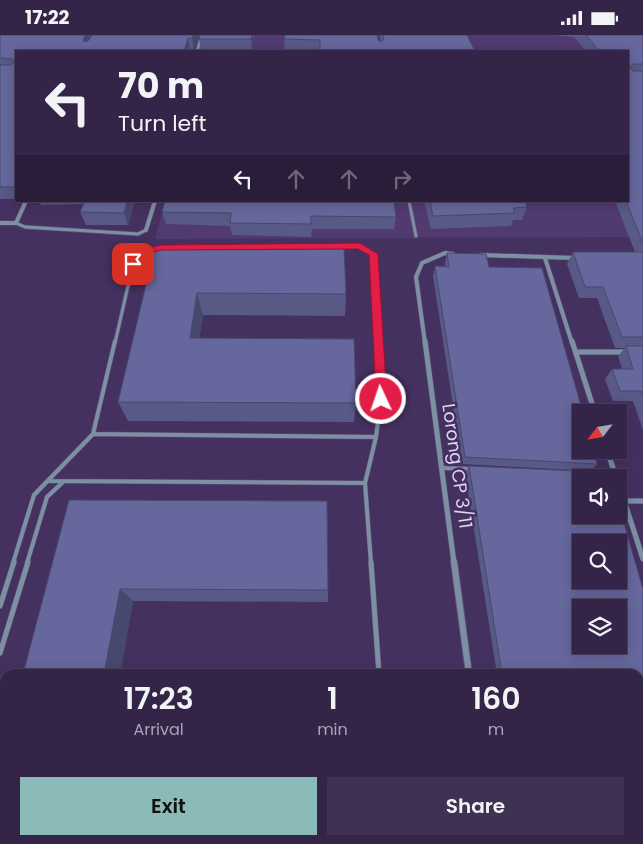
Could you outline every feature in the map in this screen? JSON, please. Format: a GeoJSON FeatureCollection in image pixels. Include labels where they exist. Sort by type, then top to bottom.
{"type":"FeatureCollection","features":[{"type":"Feature","properties":{"kind":"street"},"geometry":{"type":"LineString","coordinates":[[197,50],[202,35]]}},
{"type":"Feature","properties":{"kind":"street"},"geometry":{"type":"LineString","coordinates":[[0,223],[16,223],[26,202]]}},
{"type":"Feature","properties":{"kind":"street"},"geometry":{"type":"LineString","coordinates":[[146,231],[155,202]]}},
{"type":"Feature","properties":{"kind":"street","name":"Lorong CP 3/11"},"geometry":{"type":"LineString","coordinates":[[463,254],[445,253],[422,263],[416,277],[468,669]]}},
{"type":"Feature","properties":{"kind":"street"},"geometry":{"type":"LineString","coordinates":[[472,255],[584,258]]}},
{"type":"Feature","properties":{"kind":"street"},"geometry":{"type":"LineString","coordinates":[[545,258],[592,404]]}},
{"type":"Feature","properties":{"kind":"street"},"geometry":{"type":"LineString","coordinates":[[576,352],[633,352]]}},
{"type":"Feature","properties":{"kind":"street"},"geometry":{"type":"LineString","coordinates":[[627,501],[643,501]]}},
{"type":"Feature","properties":{"kind":"street"},"geometry":{"type":"LineString","coordinates":[[627,510],[643,559]]}},
{"type":"Feature","properties":{"kind":"lane"},"geometry":{"type":"LineString","coordinates":[[410,202],[416,237]]}},
{"type":"Feature","properties":{"kind":"lane"},"geometry":{"type":"LineString","coordinates":[[16,223],[25,227],[138,234],[146,231]]}},
{"type":"Feature","properties":{"kind":"lane"},"geometry":{"type":"LineString","coordinates":[[250,247],[360,246],[373,254],[381,399],[376,437],[365,483],[379,669]]}},
{"type":"Feature","properties":{"kind":"lane"},"geometry":{"type":"LineString","coordinates":[[0,606],[34,495],[93,434],[133,264],[143,252],[161,247]]}},
{"type":"Feature","properties":{"kind":"lane"},"geometry":{"type":"LineString","coordinates":[[93,434],[376,437]]}},
{"type":"Feature","properties":{"kind":"lane"},"geometry":{"type":"LineString","coordinates":[[442,468],[478,469]]}},
{"type":"Feature","properties":{"kind":"lane"},"geometry":{"type":"LineString","coordinates":[[49,481],[365,483]]}},
{"type":"Feature","properties":{"kind":"lane"},"geometry":{"type":"LineString","coordinates":[[0,653],[46,497],[63,481]]}},
{"type":"Feature","properties":{"kind":"shaded area"},"geometry":{"type":"Polygon","coordinates":[[[211,35],[643,35],[643,237],[155,239],[165,202],[629,202],[629,50],[206,50],[211,35]]]}},
{"type":"Feature","properties":{"kind":"building"},"geometry":{"type":"Polygon","coordinates":[[[0,35],[85,35],[83,41],[86,42],[92,35],[193,35],[192,38],[188,38],[184,50],[15,50],[15,187],[0,187],[0,65],[11,65],[14,62],[12,59],[0,58],[0,35]]]}},
{"type":"Feature","properties":{"kind":"building"},"geometry":{"type":"Polygon","coordinates":[[[200,35],[252,35],[251,39],[199,39],[200,35]]]}},
{"type":"Feature","properties":{"kind":"building"},"geometry":{"type":"Polygon","coordinates":[[[285,35],[377,35],[378,40],[381,42],[384,39],[383,35],[467,35],[474,50],[320,50],[320,40],[284,39],[285,35]]]}},
{"type":"Feature","properties":{"kind":"building"},"geometry":{"type":"Polygon","coordinates":[[[586,35],[643,35],[643,64],[633,64],[630,67],[633,71],[643,71],[643,243],[626,202],[629,202],[629,50],[598,50],[586,35]]]}},
{"type":"Feature","properties":{"kind":"building"},"geometry":{"type":"Polygon","coordinates":[[[85,202],[127,202],[124,213],[80,212],[85,202]]]}},
{"type":"Feature","properties":{"kind":"building"},"geometry":{"type":"Polygon","coordinates":[[[165,202],[394,202],[396,217],[311,216],[311,224],[230,223],[231,213],[162,212],[165,202]]]}},
{"type":"Feature","properties":{"kind":"building"},"geometry":{"type":"Polygon","coordinates":[[[430,202],[525,202],[527,207],[513,208],[515,213],[433,216],[430,202]]]}},
{"type":"Feature","properties":{"kind":"building"},"geometry":{"type":"Polygon","coordinates":[[[155,247],[344,247],[346,294],[197,293],[190,338],[354,339],[356,403],[118,402],[155,247]]]}},
{"type":"Feature","properties":{"kind":"building"},"geometry":{"type":"Polygon","coordinates":[[[573,252],[643,252],[643,337],[622,337],[603,287],[585,287],[573,252]]]}},
{"type":"Feature","properties":{"kind":"building"},"geometry":{"type":"Polygon","coordinates":[[[447,253],[486,254],[489,267],[542,268],[580,404],[572,404],[572,459],[596,459],[597,464],[465,457],[435,266],[449,267],[447,253]]]}},
{"type":"Feature","properties":{"kind":"building"},"geometry":{"type":"Polygon","coordinates":[[[626,346],[643,346],[643,396],[641,391],[620,391],[612,369],[633,369],[626,346]]]}},
{"type":"Feature","properties":{"kind":"building"},"geometry":{"type":"Polygon","coordinates":[[[469,466],[572,471],[572,524],[624,524],[643,589],[643,669],[501,669],[469,466]]]}},
{"type":"Feature","properties":{"kind":"building"},"geometry":{"type":"Polygon","coordinates":[[[69,500],[327,501],[328,590],[120,589],[105,669],[24,669],[69,500]]]}},
{"type":"Feature","properties":{"kind":"route"},"geometry":{"type":"LineString","coordinates":[[133,264],[143,252],[161,247],[360,246],[373,254],[381,399]]}}]}
